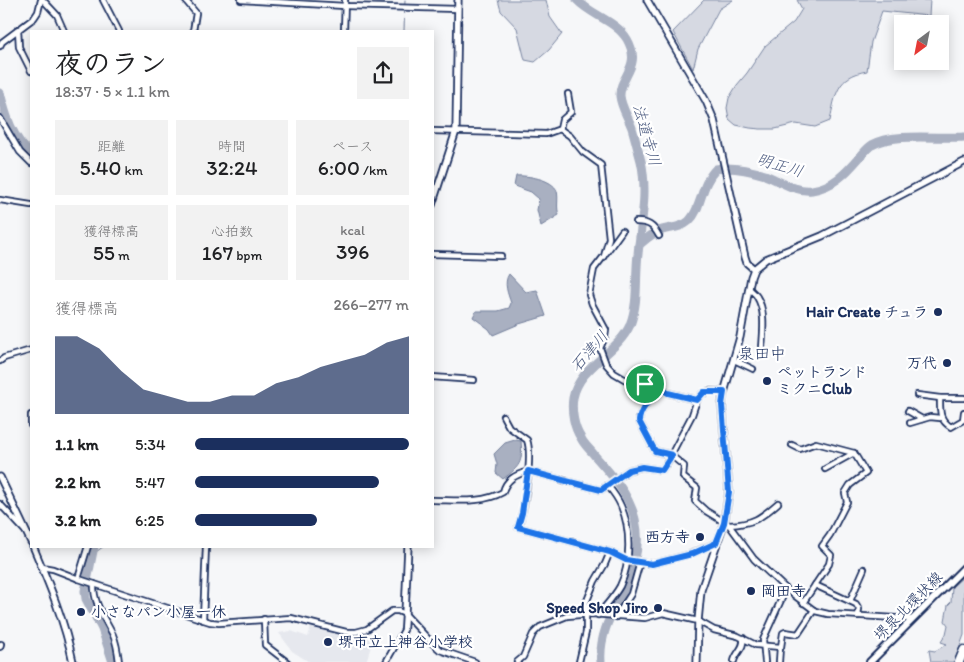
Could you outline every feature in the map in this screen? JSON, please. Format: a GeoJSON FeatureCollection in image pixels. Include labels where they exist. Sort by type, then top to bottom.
{"type":"FeatureCollection","features":[{"type":"Feature","properties":{"kind":"main road","name":"堺泉北環状線"},"geometry":{"type":"LineString","coordinates":[[870,662],[964,568]]}},
{"type":"Feature","properties":{"kind":"main road"},"geometry":{"type":"LineString","coordinates":[[959,662],[964,650]]}},
{"type":"Feature","properties":{"kind":"street"},"geometry":{"type":"LineString","coordinates":[[0,46],[36,15],[42,0],[56,15],[64,30]]}},
{"type":"Feature","properties":{"kind":"street"},"geometry":{"type":"LineString","coordinates":[[103,0],[119,30]]}},
{"type":"Feature","properties":{"kind":"street"},"geometry":{"type":"LineString","coordinates":[[185,0],[196,13],[193,30]]}},
{"type":"Feature","properties":{"kind":"street"},"geometry":{"type":"LineString","coordinates":[[241,0],[345,6],[458,9]]}},
{"type":"Feature","properties":{"kind":"street"},"geometry":{"type":"LineString","coordinates":[[344,30],[345,0]]}},
{"type":"Feature","properties":{"kind":"street"},"geometry":{"type":"LineString","coordinates":[[434,199],[456,131],[458,0]]}},
{"type":"Feature","properties":{"kind":"street"},"geometry":{"type":"LineString","coordinates":[[647,0],[706,101],[719,141],[744,256],[747,263],[754,269]]}},
{"type":"Feature","properties":{"kind":"street"},"geometry":{"type":"LineString","coordinates":[[18,29],[20,47],[30,69]]}},
{"type":"Feature","properties":{"kind":"street"},"geometry":{"type":"LineString","coordinates":[[560,130],[562,120],[571,112],[568,94]]}},
{"type":"Feature","properties":{"kind":"street"},"geometry":{"type":"LineString","coordinates":[[0,118],[20,152],[30,162]]}},
{"type":"Feature","properties":{"kind":"street"},"geometry":{"type":"LineString","coordinates":[[434,131],[546,134],[560,130],[570,136],[583,152],[601,165],[609,238],[604,256]]}},
{"type":"Feature","properties":{"kind":"street"},"geometry":{"type":"LineString","coordinates":[[697,662],[701,590],[716,543],[726,524],[729,492],[722,405],[740,337],[751,276],[754,269],[766,259],[822,236],[964,162]]}},
{"type":"Feature","properties":{"kind":"street"},"geometry":{"type":"LineString","coordinates":[[0,200],[30,205]]}},
{"type":"Feature","properties":{"kind":"street"},"geometry":{"type":"LineString","coordinates":[[636,222],[646,222],[655,228],[659,236]]}},
{"type":"Feature","properties":{"kind":"street"},"geometry":{"type":"LineString","coordinates":[[622,231],[594,269],[589,296],[606,330],[600,348],[606,364],[614,373],[626,380],[659,387],[668,393],[697,400]]}},
{"type":"Feature","properties":{"kind":"street"},"geometry":{"type":"LineString","coordinates":[[434,254],[501,256]]}},
{"type":"Feature","properties":{"kind":"street"},"geometry":{"type":"LineString","coordinates":[[749,288],[757,296],[761,308],[763,323],[762,348]]}},
{"type":"Feature","properties":{"kind":"street"},"geometry":{"type":"LineString","coordinates":[[0,362],[4,358],[30,350]]}},
{"type":"Feature","properties":{"kind":"street"},"geometry":{"type":"LineString","coordinates":[[734,360],[753,369]]}},
{"type":"Feature","properties":{"kind":"street"},"geometry":{"type":"LineString","coordinates":[[434,377],[474,380]]}},
{"type":"Feature","properties":{"kind":"street"},"geometry":{"type":"LineString","coordinates":[[645,384],[650,393],[650,398],[641,411],[639,421],[655,451],[672,455],[684,466],[683,477],[697,488],[695,501],[726,524],[754,559],[786,589],[814,610],[828,614],[912,619]]}},
{"type":"Feature","properties":{"kind":"street"},"geometry":{"type":"LineString","coordinates":[[434,500],[468,501],[498,495],[503,492],[506,483],[516,475],[528,471],[601,490],[621,477],[626,471],[642,467],[662,470],[672,455],[697,400],[704,392],[724,392]]}},
{"type":"Feature","properties":{"kind":"street"},"geometry":{"type":"LineString","coordinates":[[917,395],[940,398],[964,398]]}},
{"type":"Feature","properties":{"kind":"street"},"geometry":{"type":"LineString","coordinates":[[940,398],[940,418],[944,423],[951,427],[963,420],[964,412]]}},
{"type":"Feature","properties":{"kind":"street"},"geometry":{"type":"LineString","coordinates":[[908,412],[922,419]]}},
{"type":"Feature","properties":{"kind":"street"},"geometry":{"type":"LineString","coordinates":[[504,416],[509,427],[528,440],[530,452],[522,513],[518,527],[610,552],[626,560],[652,564]]}},
{"type":"Feature","properties":{"kind":"street"},"geometry":{"type":"LineString","coordinates":[[910,423],[922,419],[940,418]]}},
{"type":"Feature","properties":{"kind":"street"},"geometry":{"type":"LineString","coordinates":[[792,445],[800,449],[816,443],[854,453],[866,473],[850,485],[845,493],[847,502],[830,536],[822,546],[831,555],[829,564],[803,603]]}},
{"type":"Feature","properties":{"kind":"street"},"geometry":{"type":"LineString","coordinates":[[825,468],[854,453]]}},
{"type":"Feature","properties":{"kind":"street"},"geometry":{"type":"LineString","coordinates":[[0,476],[30,540]]}},
{"type":"Feature","properties":{"kind":"street"},"geometry":{"type":"LineString","coordinates":[[598,615],[619,587],[626,560],[628,539],[621,505],[608,486]]}},
{"type":"Feature","properties":{"kind":"street"},"geometry":{"type":"LineString","coordinates":[[726,524],[753,522],[761,518],[778,502]]}},
{"type":"Feature","properties":{"kind":"street"},"geometry":{"type":"LineString","coordinates":[[0,504],[26,532]]}},
{"type":"Feature","properties":{"kind":"street"},"geometry":{"type":"LineString","coordinates":[[639,568],[692,554],[716,543]]}},
{"type":"Feature","properties":{"kind":"street"},"geometry":{"type":"LineString","coordinates":[[34,548],[67,636],[73,662]]}},
{"type":"Feature","properties":{"kind":"street"},"geometry":{"type":"LineString","coordinates":[[78,579],[87,548]]}},
{"type":"Feature","properties":{"kind":"street"},"geometry":{"type":"LineString","coordinates":[[203,620],[206,548]]}},
{"type":"Feature","properties":{"kind":"street"},"geometry":{"type":"LineString","coordinates":[[386,662],[404,630],[408,548]]}},
{"type":"Feature","properties":{"kind":"street"},"geometry":{"type":"LineString","coordinates":[[579,662],[586,632],[585,615],[588,596],[610,552]]}},
{"type":"Feature","properties":{"kind":"street"},"geometry":{"type":"LineString","coordinates":[[616,617],[631,594],[640,562]]}},
{"type":"Feature","properties":{"kind":"street"},"geometry":{"type":"LineString","coordinates":[[42,568],[53,569],[78,579],[220,624],[291,618],[349,633],[367,629],[392,612],[398,611],[405,614],[440,650],[475,662]]}},
{"type":"Feature","properties":{"kind":"street"},"geometry":{"type":"LineString","coordinates":[[850,601],[864,570]]}},
{"type":"Feature","properties":{"kind":"street"},"geometry":{"type":"LineString","coordinates":[[94,584],[94,594],[114,637],[119,662]]}},
{"type":"Feature","properties":{"kind":"street"},"geometry":{"type":"LineString","coordinates":[[815,585],[856,604],[858,616]]}},
{"type":"Feature","properties":{"kind":"street"},"geometry":{"type":"LineString","coordinates":[[765,662],[763,640],[786,589]]}},
{"type":"Feature","properties":{"kind":"street"},"geometry":{"type":"LineString","coordinates":[[779,662],[783,633],[798,634],[814,610]]}},
{"type":"Feature","properties":{"kind":"street"},"geometry":{"type":"LineString","coordinates":[[517,662],[523,657],[533,634],[540,627],[567,616],[598,615],[646,618],[663,613],[698,621],[714,630],[744,638],[763,646],[780,647]]}},
{"type":"Feature","properties":{"kind":"street"},"geometry":{"type":"LineString","coordinates":[[264,619],[265,645],[287,662]]}},
{"type":"Feature","properties":{"kind":"street"},"geometry":{"type":"LineString","coordinates":[[734,661],[743,645],[744,638]]}},
{"type":"Feature","properties":{"kind":"shaded area"},"geometry":{"type":"Polygon","coordinates":[[[498,0],[546,0],[550,17],[562,34],[549,50],[535,62],[525,60],[517,28],[501,11],[498,0]]]}},
{"type":"Feature","properties":{"kind":"shaded area"},"geometry":{"type":"Polygon","coordinates":[[[704,0],[733,0],[719,9],[698,49],[693,69],[673,32],[704,0]]]}},
{"type":"Feature","properties":{"kind":"shaded area"},"geometry":{"type":"Polygon","coordinates":[[[797,0],[930,0],[929,15],[882,11],[871,42],[867,71],[849,77],[843,82],[836,95],[830,121],[815,127],[796,124],[775,129],[750,128],[736,125],[729,119],[727,108],[729,98],[765,46],[794,22],[802,9],[797,0]]]}},
{"type":"Feature","properties":{"kind":"shaded area"},"geometry":{"type":"Polygon","coordinates":[[[964,576],[964,635],[954,662],[931,662],[929,650],[935,651],[947,644],[941,642],[946,634],[948,625],[945,621],[948,605],[951,602],[952,587],[964,576]]]}},
{"type":"Feature","properties":{"kind":"shaded area","name":"堺市立上神谷小学校"},"geometry":{"type":"Polygon","coordinates":[[[311,626],[351,638],[367,633],[371,646],[366,662],[309,662],[292,651],[279,633],[291,631],[308,637],[311,626]]]}},
{"type":"Feature","properties":{"kind":"water"},"geometry":{"type":"Polygon","coordinates":[[[516,176],[526,176],[550,183],[558,194],[559,215],[541,226],[537,210],[539,199],[531,192],[514,186],[516,176]]]}},
{"type":"Feature","properties":{"kind":"water"},"geometry":{"type":"Polygon","coordinates":[[[509,274],[526,292],[537,290],[546,316],[519,324],[493,335],[489,329],[473,317],[476,311],[498,311],[509,308],[511,303],[506,285],[509,274]]]}},
{"type":"Feature","properties":{"kind":"water"},"geometry":{"type":"Polygon","coordinates":[[[515,440],[521,441],[521,459],[517,467],[503,479],[496,473],[497,464],[494,454],[505,443],[515,440]]]}},
{"type":"Feature","properties":{"kind":"waterway"},"geometry":{"type":"LineString","coordinates":[[404,30],[405,0]]}},
{"type":"Feature","properties":{"kind":"waterway","name":"石津川"},"geometry":{"type":"LineString","coordinates":[[577,0],[589,10],[617,27],[627,39],[631,49],[632,64],[623,83],[620,96],[632,128],[641,161],[644,184],[637,263],[636,299],[633,316],[624,335],[583,377],[577,387],[572,403],[575,424],[582,441],[614,478],[629,501],[635,519],[637,540],[635,559],[607,626],[602,643],[601,662]]}},
{"type":"Feature","properties":{"kind":"waterway"},"geometry":{"type":"LineString","coordinates":[[0,93],[14,134],[30,153]]}},
{"type":"Feature","properties":{"kind":"waterway","name":"明正川"},"geometry":{"type":"LineString","coordinates":[[639,245],[656,232],[682,225],[689,221],[696,210],[707,182],[716,169],[734,168],[747,170],[765,175],[794,188],[812,190],[833,183],[868,148],[881,141],[904,137],[964,137]]}},
{"type":"Feature","properties":{"kind":"waterway"},"geometry":{"type":"LineString","coordinates":[[94,548],[85,591],[86,599],[102,629],[113,662]]}},
{"type":"Feature","properties":{"kind":"waterway"},"geometry":{"type":"LineString","coordinates":[[92,555],[101,548]]}},
{"type":"Feature","properties":{"kind":"place","name":"Hair Create チュラ"},"geometry":{"type":"Point","coordinates":[938,312]}},
{"type":"Feature","properties":{"kind":"place","name":"万代"},"geometry":{"type":"Point","coordinates":[947,363]}},
{"type":"Feature","properties":{"kind":"place","name":"ペットランド ミクニClub"},"geometry":{"type":"Point","coordinates":[767,381]}},
{"type":"Feature","properties":{"kind":"place","name":"西方寺"},"geometry":{"type":"Point","coordinates":[700,537]}},
{"type":"Feature","properties":{"kind":"place","name":"岡田寺"},"geometry":{"type":"Point","coordinates":[751,591]}},
{"type":"Feature","properties":{"kind":"place","name":"Speed Shop Jiro"},"geometry":{"type":"Point","coordinates":[658,608]}},
{"type":"Feature","properties":{"kind":"place","name":"小さなパン小屋一休"},"geometry":{"type":"Point","coordinates":[81,612]}},
{"type":"Feature","properties":{"kind":"place","name":"堺市立上神谷小学校"},"geometry":{"type":"Point","coordinates":[328,642]}},
{"type":"Feature","properties":{"kind":"district","name":"泉田中"},"geometry":{"type":"Point","coordinates":[762,353]}},
{"type":"Feature","properties":{"kind":"route"},"geometry":{"type":"LineString","coordinates":[[645,384],[659,387],[668,393],[697,400],[704,392],[724,392],[722,405],[729,492],[724,523],[716,543],[692,554],[652,564],[626,560],[610,552],[518,527],[528,471],[601,490],[621,477],[626,471],[642,467],[662,470],[664,468],[672,455],[655,451],[652,448],[639,421],[641,411],[650,398],[650,393],[645,384]]}},
{"type":"Feature","properties":{"kind":"water label","name":"法道寺川"},"geometry":{"type":"Point","coordinates":[647,135]}}]}
